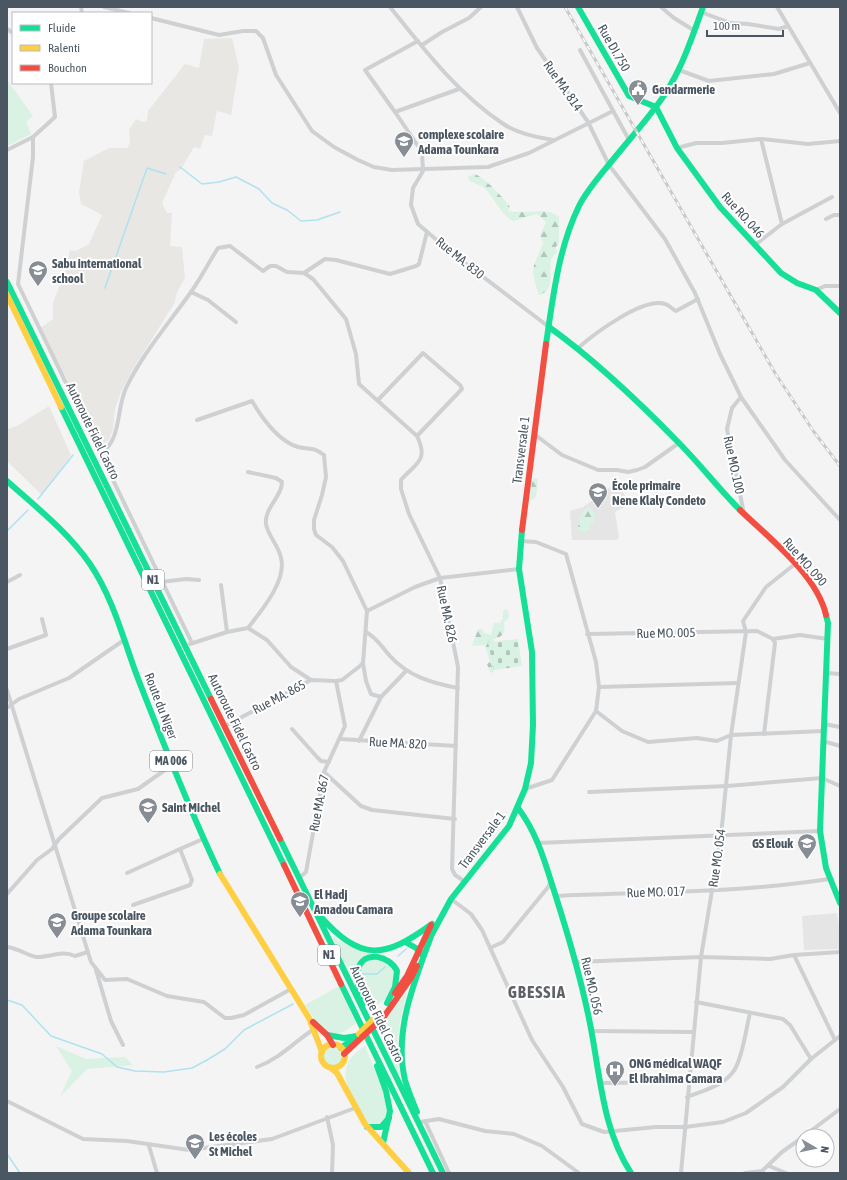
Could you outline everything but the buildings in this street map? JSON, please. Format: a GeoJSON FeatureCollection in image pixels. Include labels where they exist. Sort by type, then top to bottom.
{"type":"FeatureCollection","features":[{"type":"Feature","properties":{"kind":"main road","name":"Rue DI.750"},"geometry":{"type":"LineString","coordinates":[[578,7],[629,96],[656,107]]}},
{"type":"Feature","properties":{"kind":"main road","name":"Transversale 1"},"geometry":{"type":"LineString","coordinates":[[342,1051],[381,1015],[412,978],[432,924],[464,881],[509,826],[525,789],[531,763],[534,725],[532,652],[519,569],[520,540],[555,280],[569,232],[579,206],[590,188],[656,107],[672,84],[695,31],[702,10]]}},
{"type":"Feature","properties":{"kind":"main road","name":"Rue RO. 046"},"geometry":{"type":"LineString","coordinates":[[656,107],[677,148],[720,207],[781,272],[797,283],[816,290],[840,314]]}},
{"type":"Feature","properties":{"kind":"main road","name":"Autoroute Fidel Castro"},"geometry":{"type":"LineString","coordinates":[[7,282],[188,644],[225,726],[443,1173]]}},
{"type":"Feature","properties":{"kind":"main road","name":"Autoroute Fidel Castro"},"geometry":{"type":"LineString","coordinates":[[7,295],[433,1173]]}},
{"type":"Feature","properties":{"kind":"main road","name":"Rue MO. 090"},"geometry":{"type":"LineString","coordinates":[[549,327],[578,348],[679,443],[719,489],[795,564],[814,585],[823,601],[828,623],[828,639],[820,831],[821,854],[829,879],[840,903]]}},
{"type":"Feature","properties":{"kind":"main road","name":"Route du Niger"},"geometry":{"type":"LineString","coordinates":[[7,481],[29,500],[81,552],[90,564],[109,602],[172,765],[203,839],[223,881],[309,1018],[322,1052]]}},
{"type":"Feature","properties":{"kind":"main road","name":"Rue MO. 056"},"geometry":{"type":"LineString","coordinates":[[518,808],[531,824],[556,896],[575,962],[591,1031],[600,1083],[611,1131],[625,1165],[631,1173]]}},
{"type":"Feature","properties":{"kind":"main road"},"geometry":{"type":"LineString","coordinates":[[310,902],[333,932],[352,946],[359,949],[392,949],[407,943],[432,924]]}},
{"type":"Feature","properties":{"kind":"main road","name":"Transversale 1"},"geometry":{"type":"LineString","coordinates":[[381,1015],[387,1003],[407,976],[421,953],[443,910]]}},
{"type":"Feature","properties":{"kind":"main road"},"geometry":{"type":"LineString","coordinates":[[424,1135],[422,1121],[405,1081],[402,1063],[402,1031],[407,1003],[433,931]]}},
{"type":"Feature","properties":{"kind":"main road"},"geometry":{"type":"LineString","coordinates":[[407,943],[421,953]]}},
{"type":"Feature","properties":{"kind":"main road"},"geometry":{"type":"LineString","coordinates":[[375,1036],[356,978],[360,966],[370,957],[385,958],[393,964],[398,973],[397,985],[387,1003]]}},
{"type":"Feature","properties":{"kind":"main road","name":"Route du Niger"},"geometry":{"type":"LineString","coordinates":[[309,1018],[327,1035],[333,1045]]}},
{"type":"Feature","properties":{"kind":"main road"},"geometry":{"type":"LineString","coordinates":[[361,1023],[388,1095],[390,1116],[383,1143]]}},
{"type":"Feature","properties":{"kind":"main road"},"geometry":{"type":"LineString","coordinates":[[327,1035],[344,1038],[359,1035]]}},
{"type":"Feature","properties":{"kind":"main road"},"geometry":{"type":"LineString","coordinates":[[341,1080],[342,1051],[333,1045],[326,1047],[322,1052],[322,1062],[337,1073],[355,1108],[367,1127],[409,1173]]}},
{"type":"Feature","properties":{"kind":"main road"},"geometry":{"type":"LineString","coordinates":[[331,1068],[341,1065]]}},
{"type":"Feature","properties":{"kind":"main road"},"geometry":{"type":"LineString","coordinates":[[367,1127],[381,1127],[390,1116]]}},
{"type":"Feature","properties":{"kind":"street"},"geometry":{"type":"LineString","coordinates":[[104,7],[125,12]]}},
{"type":"Feature","properties":{"kind":"street"},"geometry":{"type":"LineString","coordinates":[[390,7],[459,89],[502,124],[533,136],[554,141]]}},
{"type":"Feature","properties":{"kind":"street"},"geometry":{"type":"LineString","coordinates":[[422,45],[442,32],[469,18],[481,7]]}},
{"type":"Feature","properties":{"kind":"street","name":"Rue MA. 814"},"geometry":{"type":"LineString","coordinates":[[517,7],[537,48],[588,122],[609,165],[665,239],[698,298],[720,354],[741,397],[785,460],[840,520]]}},
{"type":"Feature","properties":{"kind":"street"},"geometry":{"type":"LineString","coordinates":[[661,7],[674,18],[695,31]]}},
{"type":"Feature","properties":{"kind":"street"},"geometry":{"type":"LineString","coordinates":[[777,7],[840,113]]}},
{"type":"Feature","properties":{"kind":"street"},"geometry":{"type":"LineString","coordinates":[[702,10],[730,23],[748,24],[776,29],[788,26]]}},
{"type":"Feature","properties":{"kind":"street"},"geometry":{"type":"LineString","coordinates":[[152,18],[219,35],[243,31],[256,31],[264,38],[276,75],[312,131],[334,147],[374,167],[392,170],[423,171],[488,167],[529,153],[588,122],[613,111]]}},
{"type":"Feature","properties":{"kind":"street"},"geometry":{"type":"LineString","coordinates":[[418,41],[366,70],[422,152],[423,171]]}},
{"type":"Feature","properties":{"kind":"street"},"geometry":{"type":"LineString","coordinates":[[580,50],[629,140]]}},
{"type":"Feature","properties":{"kind":"street"},"geometry":{"type":"LineString","coordinates":[[679,70],[709,81],[774,74],[810,63]]}},
{"type":"Feature","properties":{"kind":"street"},"geometry":{"type":"LineString","coordinates":[[7,150],[33,136],[55,116],[51,84]]}},
{"type":"Feature","properties":{"kind":"street"},"geometry":{"type":"LineString","coordinates":[[395,112],[459,89]]}},
{"type":"Feature","properties":{"kind":"street"},"geometry":{"type":"LineString","coordinates":[[835,105],[840,101]]}},
{"type":"Feature","properties":{"kind":"street"},"geometry":{"type":"LineString","coordinates":[[33,136],[33,157],[18,284],[101,454],[161,582],[188,644],[227,632],[248,628],[267,640],[291,667],[311,680]]}},
{"type":"Feature","properties":{"kind":"street"},"geometry":{"type":"LineString","coordinates":[[677,148],[696,142],[722,143],[761,139],[808,144],[840,141]]}},
{"type":"Feature","properties":{"kind":"street"},"geometry":{"type":"LineString","coordinates":[[761,139],[782,224]]}},
{"type":"Feature","properties":{"kind":"street","name":"Rue MA. 830"},"geometry":{"type":"LineString","coordinates":[[423,171],[413,188],[411,205],[418,224],[549,327]]}},
{"type":"Feature","properties":{"kind":"street"},"geometry":{"type":"LineString","coordinates":[[755,245],[782,224],[832,196]]}},
{"type":"Feature","properties":{"kind":"street"},"geometry":{"type":"LineString","coordinates":[[826,219],[834,215],[840,215]]}},
{"type":"Feature","properties":{"kind":"street"},"geometry":{"type":"LineString","coordinates":[[304,273],[325,260],[336,260],[390,274],[416,266],[418,264],[427,232]]}},
{"type":"Feature","properties":{"kind":"street"},"geometry":{"type":"LineString","coordinates":[[101,454],[113,439],[117,428],[119,408],[126,387],[166,325],[191,292],[218,248],[224,246],[230,246],[263,271],[270,266],[276,266],[287,272],[304,273],[312,278],[346,319],[356,354],[359,384],[417,436],[462,389],[460,385],[423,353],[378,400]]}},
{"type":"Feature","properties":{"kind":"street"},"geometry":{"type":"LineString","coordinates":[[816,290],[825,286],[840,286]]}},
{"type":"Feature","properties":{"kind":"street"},"geometry":{"type":"LineString","coordinates":[[191,292],[208,300],[236,322]]}},
{"type":"Feature","properties":{"kind":"street"},"geometry":{"type":"LineString","coordinates":[[578,348],[630,311],[650,305],[664,304],[676,311],[698,298]]}},
{"type":"Feature","properties":{"kind":"street","name":"Rue MO. 100"},"geometry":{"type":"LineString","coordinates":[[741,397],[732,408],[727,429],[744,514]]}},
{"type":"Feature","properties":{"kind":"street"},"geometry":{"type":"LineString","coordinates":[[197,420],[252,401],[272,429],[291,443],[299,447],[315,448],[324,455],[326,477],[314,520],[314,529],[316,535],[332,547],[343,561],[367,611],[362,663],[368,688],[371,694],[381,697]]}},
{"type":"Feature","properties":{"kind":"street"},"geometry":{"type":"LineString","coordinates":[[534,434],[562,455],[598,470],[617,470],[628,472],[645,467],[679,443]]}},
{"type":"Feature","properties":{"kind":"street","name":"Rue MA. 826"},"geometry":{"type":"LineString","coordinates":[[417,436],[422,448],[420,461],[401,480],[401,489],[409,514],[440,578],[458,667],[452,869],[456,875],[464,881]]}},
{"type":"Feature","properties":{"kind":"street"},"geometry":{"type":"LineString","coordinates":[[248,472],[276,478],[282,482],[282,487],[267,513],[266,525],[281,557],[283,570],[274,591],[248,628]]}},
{"type":"Feature","properties":{"kind":"street"},"geometry":{"type":"LineString","coordinates":[[520,540],[536,542],[566,554],[596,662],[598,687],[596,711],[552,780],[525,789]]}},
{"type":"Feature","properties":{"kind":"street","name":"Rue MO. 054"},"geometry":{"type":"LineString","coordinates":[[681,1173],[688,1082],[701,957],[721,836],[731,735],[746,632],[743,621],[766,587],[795,564]]}},
{"type":"Feature","properties":{"kind":"street"},"geometry":{"type":"LineString","coordinates":[[367,611],[415,587],[440,578],[519,569]]}},
{"type":"Feature","properties":{"kind":"street"},"geometry":{"type":"LineString","coordinates":[[7,582],[20,575]]}},
{"type":"Feature","properties":{"kind":"street"},"geometry":{"type":"LineString","coordinates":[[161,582],[186,579],[199,580]]}},
{"type":"Feature","properties":{"kind":"street"},"geometry":{"type":"LineString","coordinates":[[221,586],[227,632]]}},
{"type":"Feature","properties":{"kind":"street"},"geometry":{"type":"LineString","coordinates":[[7,649],[46,635],[42,619]]}},
{"type":"Feature","properties":{"kind":"street","name":"Rue MO. 005"},"geometry":{"type":"LineString","coordinates":[[587,634],[757,631],[773,639]]}},
{"type":"Feature","properties":{"kind":"street"},"geometry":{"type":"LineString","coordinates":[[366,632],[374,636],[390,656],[406,671],[435,684],[458,688]]}},
{"type":"Feature","properties":{"kind":"street"},"geometry":{"type":"LineString","coordinates":[[764,734],[775,643],[773,639],[800,635],[828,639]]}},
{"type":"Feature","properties":{"kind":"street"},"geometry":{"type":"LineString","coordinates":[[7,708],[12,703],[70,678],[124,640]]}},
{"type":"Feature","properties":{"kind":"street"},"geometry":{"type":"LineString","coordinates":[[336,681],[342,680],[362,663]]}},
{"type":"Feature","properties":{"kind":"street"},"geometry":{"type":"LineString","coordinates":[[359,741],[381,697],[406,671]]}},
{"type":"Feature","properties":{"kind":"street"},"geometry":{"type":"LineString","coordinates":[[827,673],[840,674]]}},
{"type":"Feature","properties":{"kind":"street","name":"Rue MA. 865"},"geometry":{"type":"LineString","coordinates":[[225,726],[311,680],[336,681]]}},
{"type":"Feature","properties":{"kind":"street","name":"Rue MA. 867"},"geometry":{"type":"LineString","coordinates":[[299,878],[306,872],[324,772],[345,726],[336,681]]}},
{"type":"Feature","properties":{"kind":"street"},"geometry":{"type":"LineString","coordinates":[[598,687],[738,683]]}},
{"type":"Feature","properties":{"kind":"street"},"geometry":{"type":"LineString","coordinates":[[7,690],[39,788],[46,819],[56,843],[91,962],[105,980],[127,979],[167,996],[204,1002],[225,1018],[244,1015],[291,989]]}},
{"type":"Feature","properties":{"kind":"street"},"geometry":{"type":"LineString","coordinates":[[596,711],[622,731],[648,742],[697,738],[717,741],[731,735],[764,734],[840,727]]}},
{"type":"Feature","properties":{"kind":"street"},"geometry":{"type":"LineString","coordinates":[[292,729],[321,761],[328,762]]}},
{"type":"Feature","properties":{"kind":"street","name":"Rue MA. 820"},"geometry":{"type":"LineString","coordinates":[[340,739],[456,746]]}},
{"type":"Feature","properties":{"kind":"street"},"geometry":{"type":"LineString","coordinates":[[823,741],[840,746]]}},
{"type":"Feature","properties":{"kind":"street"},"geometry":{"type":"LineString","coordinates":[[7,894],[38,860],[52,849],[56,843],[102,798],[138,789],[172,765]]}},
{"type":"Feature","properties":{"kind":"street"},"geometry":{"type":"LineString","coordinates":[[324,772],[361,806],[372,810],[412,813],[454,819]]}},
{"type":"Feature","properties":{"kind":"street"},"geometry":{"type":"LineString","coordinates":[[589,792],[727,786],[822,778],[840,786]]}},
{"type":"Feature","properties":{"kind":"street"},"geometry":{"type":"LineString","coordinates":[[538,843],[820,831]]}},
{"type":"Feature","properties":{"kind":"street"},"geometry":{"type":"LineString","coordinates":[[127,873],[203,839]]}},
{"type":"Feature","properties":{"kind":"street"},"geometry":{"type":"LineString","coordinates":[[133,905],[190,885],[192,880],[180,849]]}},
{"type":"Feature","properties":{"kind":"street","name":"Rue MO. 017"},"geometry":{"type":"LineString","coordinates":[[556,896],[713,890],[796,884],[829,879]]}},
{"type":"Feature","properties":{"kind":"street"},"geometry":{"type":"LineString","coordinates":[[490,948],[503,942],[549,886],[550,881]]}},
{"type":"Feature","properties":{"kind":"street"},"geometry":{"type":"LineString","coordinates":[[451,899],[474,918],[482,930],[532,1040],[563,1087],[582,1124],[604,1132],[656,1127],[685,1127],[724,1122],[746,1113],[783,1087],[811,1059],[840,1036]]}},
{"type":"Feature","properties":{"kind":"street"},"geometry":{"type":"LineString","coordinates":[[7,947],[17,948],[36,957],[68,952],[75,956],[88,952]]}},
{"type":"Feature","properties":{"kind":"street"},"geometry":{"type":"LineString","coordinates":[[575,962],[701,957],[770,959],[794,955],[840,952]]}},
{"type":"Feature","properties":{"kind":"street"},"geometry":{"type":"LineString","coordinates":[[794,955],[835,1040]]}},
{"type":"Feature","properties":{"kind":"street"},"geometry":{"type":"LineString","coordinates":[[95,967],[111,1021],[123,1045]]}},
{"type":"Feature","properties":{"kind":"street"},"geometry":{"type":"LineString","coordinates":[[696,1002],[783,1019],[790,1025],[811,1059]]}},
{"type":"Feature","properties":{"kind":"street"},"geometry":{"type":"LineString","coordinates":[[687,1097],[712,1087],[724,1080],[734,1070],[750,1013]]}},
{"type":"Feature","properties":{"kind":"street"},"geometry":{"type":"LineString","coordinates":[[257,1067],[278,1057],[314,1028]]}},
{"type":"Feature","properties":{"kind":"street"},"geometry":{"type":"LineString","coordinates":[[591,1031],[693,1032]]}},
{"type":"Feature","properties":{"kind":"street"},"geometry":{"type":"LineString","coordinates":[[600,1083],[688,1082]]}},
{"type":"Feature","properties":{"kind":"street"},"geometry":{"type":"LineString","coordinates":[[7,1101],[83,1139],[127,1141],[149,1146],[189,1150],[272,1139],[355,1108]]}},
{"type":"Feature","properties":{"kind":"street"},"geometry":{"type":"LineString","coordinates":[[815,1128],[840,1109]]}},
{"type":"Feature","properties":{"kind":"street"},"geometry":{"type":"LineString","coordinates":[[328,1117],[333,1145],[332,1173]]}},
{"type":"Feature","properties":{"kind":"street"},"geometry":{"type":"LineString","coordinates":[[449,1173],[422,1121],[439,1119],[485,1131],[514,1134],[542,1146],[579,1173]]}},
{"type":"Feature","properties":{"kind":"street"},"geometry":{"type":"LineString","coordinates":[[745,1173],[762,1172],[782,1152],[795,1143]]}},
{"type":"Feature","properties":{"kind":"street"},"geometry":{"type":"LineString","coordinates":[[149,1146],[157,1173]]}},
{"type":"Feature","properties":{"kind":"street"},"geometry":{"type":"LineString","coordinates":[[769,1166],[786,1173]]}},
{"type":"Feature","properties":{"kind":"shaded area"},"geometry":{"type":"Polygon","coordinates":[[[232,38],[239,67],[231,115],[217,111],[212,136],[205,135],[200,149],[194,147],[181,169],[176,172],[162,203],[167,213],[172,213],[170,246],[182,247],[185,278],[177,292],[175,302],[132,371],[121,392],[115,409],[113,429],[109,440],[103,444],[39,329],[53,319],[53,303],[66,269],[70,250],[76,251],[89,244],[102,215],[81,204],[79,192],[84,161],[109,148],[127,148],[130,143],[129,130],[136,119],[142,122],[147,121],[148,111],[185,64],[199,68],[204,39],[232,38]]]}},
{"type":"Feature","properties":{"kind":"shaded area"},"geometry":{"type":"Polygon","coordinates":[[[49,406],[71,455],[42,495],[7,461],[7,429],[17,426],[49,406]]]}},
{"type":"Feature","properties":{"kind":"shaded area","name":"École primaire Nene Klaly Condeto"},"geometry":{"type":"Polygon","coordinates":[[[618,481],[629,505],[615,512],[619,537],[617,540],[572,540],[570,511],[583,507],[618,481]]]}},
{"type":"Feature","properties":{"kind":"shaded area"},"geometry":{"type":"Polygon","coordinates":[[[837,913],[840,932],[840,949],[804,950],[802,916],[837,913]]]}},
{"type":"Feature","properties":{"kind":"green space"},"geometry":{"type":"Polygon","coordinates":[[[7,80],[33,116],[26,122],[31,134],[7,146],[7,80]]]}},
{"type":"Feature","properties":{"kind":"green space"},"geometry":{"type":"Polygon","coordinates":[[[474,174],[488,183],[503,198],[510,207],[508,211],[542,211],[559,217],[559,243],[555,248],[557,252],[551,259],[549,286],[544,293],[539,295],[533,272],[543,243],[540,235],[546,222],[537,214],[513,221],[508,218],[482,186],[470,181],[468,177],[474,174]]]}},
{"type":"Feature","properties":{"kind":"green space"},"geometry":{"type":"Polygon","coordinates":[[[534,478],[538,479],[536,496],[533,500],[530,500],[532,482],[534,478]]]}},
{"type":"Feature","properties":{"kind":"green space"},"geometry":{"type":"Polygon","coordinates":[[[589,507],[595,514],[594,522],[589,526],[591,531],[587,532],[577,530],[580,522],[579,517],[589,507]]]}},
{"type":"Feature","properties":{"kind":"green space"},"geometry":{"type":"Polygon","coordinates":[[[505,609],[508,610],[509,618],[504,622],[504,632],[501,636],[493,639],[496,652],[496,667],[492,673],[490,672],[487,664],[490,662],[485,645],[472,646],[478,629],[482,629],[484,633],[491,635],[494,623],[499,623],[503,619],[503,611],[505,609]]]}},
{"type":"Feature","properties":{"kind":"green space"},"geometry":{"type":"Polygon","coordinates":[[[518,639],[522,666],[494,670],[488,642],[518,639]]]}},
{"type":"Feature","properties":{"kind":"green space"},"geometry":{"type":"Polygon","coordinates":[[[331,936],[349,946],[372,954],[361,959],[357,967],[355,988],[331,936]]]}},
{"type":"Feature","properties":{"kind":"green space"},"geometry":{"type":"Polygon","coordinates":[[[381,959],[390,965],[394,972],[394,986],[386,998],[375,1006],[369,1007],[360,981],[360,968],[369,960],[381,959]]]}},
{"type":"Feature","properties":{"kind":"green space"},"geometry":{"type":"Polygon","coordinates":[[[339,986],[356,1023],[338,1034],[332,1034],[326,1032],[321,1027],[305,1005],[339,986]]]}},
{"type":"Feature","properties":{"kind":"green space"},"geometry":{"type":"Polygon","coordinates":[[[408,991],[398,1035],[398,1068],[400,1080],[378,1030],[408,991]]]}},
{"type":"Feature","properties":{"kind":"green space"},"geometry":{"type":"Polygon","coordinates":[[[56,1046],[86,1059],[125,1057],[133,1065],[87,1069],[60,1097],[72,1071],[56,1046]]]}},
{"type":"Feature","properties":{"kind":"green space"},"geometry":{"type":"Polygon","coordinates":[[[333,1046],[340,1049],[343,1056],[340,1063],[333,1066],[326,1063],[323,1056],[326,1049],[333,1046]]]}},
{"type":"Feature","properties":{"kind":"green space"},"geometry":{"type":"Polygon","coordinates":[[[365,1046],[385,1095],[388,1117],[378,1124],[367,1123],[346,1082],[348,1063],[354,1054],[365,1046]]]}},
{"type":"Feature","properties":{"kind":"waterway"},"geometry":{"type":"LineString","coordinates":[[180,167],[202,184],[219,182],[236,177],[259,189],[272,203],[287,210],[301,221],[317,220],[340,212]]}},
{"type":"Feature","properties":{"kind":"waterway"},"geometry":{"type":"LineString","coordinates":[[105,288],[147,168],[166,174]]}},
{"type":"Feature","properties":{"kind":"waterway"},"geometry":{"type":"LineString","coordinates":[[38,499],[73,455]]}},
{"type":"Feature","properties":{"kind":"waterway"},"geometry":{"type":"LineString","coordinates":[[7,531],[28,510]]}},
{"type":"Feature","properties":{"kind":"waterway"},"geometry":{"type":"LineString","coordinates":[[398,956],[406,949]]}},
{"type":"Feature","properties":{"kind":"waterway"},"geometry":{"type":"LineString","coordinates":[[362,974],[377,974],[385,967]]}},
{"type":"Feature","properties":{"kind":"waterway"},"geometry":{"type":"LineString","coordinates":[[7,1000],[22,1005],[51,1036],[102,1054],[117,1067],[135,1071],[164,1072],[192,1068],[225,1049],[244,1030],[293,1004]]}},
{"type":"Feature","properties":{"kind":"waterway"},"geometry":{"type":"LineString","coordinates":[[7,1154],[20,1173]]}},
{"type":"Feature","properties":{"kind":"railway"},"geometry":{"type":"LineString","coordinates":[[565,7],[775,373],[814,432],[840,466]]}},
{"type":"Feature","properties":{"kind":"traffic: fast"},"geometry":{"type":"LineString","coordinates":[[578,7],[629,96],[656,107],[677,148],[720,207],[781,273],[797,283],[816,290],[840,313]]}},
{"type":"Feature","properties":{"kind":"traffic: fast"},"geometry":{"type":"LineString","coordinates":[[546,344],[561,256],[579,206],[596,181],[643,123],[671,85],[683,60],[703,7]]}},
{"type":"Feature","properties":{"kind":"traffic: fast"},"geometry":{"type":"LineString","coordinates":[[7,282],[211,699]]}},
{"type":"Feature","properties":{"kind":"traffic: fast"},"geometry":{"type":"LineString","coordinates":[[549,327],[600,367],[632,397],[686,450],[740,510]]}},
{"type":"Feature","properties":{"kind":"traffic: fast"},"geometry":{"type":"LineString","coordinates":[[61,407],[284,865]]}},
{"type":"Feature","properties":{"kind":"traffic: fast"},"geometry":{"type":"LineString","coordinates":[[7,481],[72,541],[98,577],[111,604],[137,676],[177,776],[220,874]]}},
{"type":"Feature","properties":{"kind":"traffic: fast"},"geometry":{"type":"LineString","coordinates":[[432,934],[451,899],[509,826],[525,789],[531,763],[533,725],[532,652],[519,569],[522,530]]}},
{"type":"Feature","properties":{"kind":"traffic: fast"},"geometry":{"type":"LineString","coordinates":[[826,615],[828,623],[820,831],[826,868],[840,903]]}},
{"type":"Feature","properties":{"kind":"traffic: fast"},"geometry":{"type":"LineString","coordinates":[[518,808],[536,839],[562,915],[586,1004],[605,1109],[615,1142],[631,1173]]}},
{"type":"Feature","properties":{"kind":"traffic: fast"},"geometry":{"type":"LineString","coordinates":[[280,839],[443,1173]]}},
{"type":"Feature","properties":{"kind":"traffic: fast"},"geometry":{"type":"LineString","coordinates":[[320,916],[348,942],[361,948],[373,950],[386,949],[400,944],[432,924]]}},
{"type":"Feature","properties":{"kind":"traffic: fast"},"geometry":{"type":"LineString","coordinates":[[417,1112],[405,1080],[402,1061],[402,1042],[408,1004],[433,931]]}},
{"type":"Feature","properties":{"kind":"traffic: fast"},"geometry":{"type":"LineString","coordinates":[[407,943],[416,948],[423,956]]}},
{"type":"Feature","properties":{"kind":"traffic: fast"},"geometry":{"type":"LineString","coordinates":[[364,1003],[357,973],[361,963],[371,957],[377,957],[389,962],[397,971],[395,987],[387,1003]]}},
{"type":"Feature","properties":{"kind":"traffic: fast"},"geometry":{"type":"LineString","coordinates":[[341,984],[433,1173]]}},
{"type":"Feature","properties":{"kind":"traffic: fast"},"geometry":{"type":"LineString","coordinates":[[327,1035],[344,1038],[357,1036]]}},
{"type":"Feature","properties":{"kind":"traffic: fast"},"geometry":{"type":"LineString","coordinates":[[341,1048],[357,1036]]}},
{"type":"Feature","properties":{"kind":"traffic: fast"},"geometry":{"type":"LineString","coordinates":[[377,1066],[386,1091],[390,1111],[383,1143]]}},
{"type":"Feature","properties":{"kind":"traffic: fast"},"geometry":{"type":"LineString","coordinates":[[367,1127],[381,1127],[389,1118]]}},
{"type":"Feature","properties":{"kind":"traffic: slow"},"geometry":{"type":"LineString","coordinates":[[7,295],[61,407]]}},
{"type":"Feature","properties":{"kind":"traffic: slow"},"geometry":{"type":"LineString","coordinates":[[220,874],[309,1018],[322,1052]]}},
{"type":"Feature","properties":{"kind":"traffic: slow"},"geometry":{"type":"LineString","coordinates":[[359,1034],[380,1012]]}},
{"type":"Feature","properties":{"kind":"traffic: slow"},"geometry":{"type":"LineString","coordinates":[[333,1044],[341,1048],[345,1056],[341,1064],[333,1068],[325,1064],[321,1056],[325,1048],[333,1044]]}},
{"type":"Feature","properties":{"kind":"traffic: slow"},"geometry":{"type":"LineString","coordinates":[[331,1068],[337,1073],[365,1124],[409,1173]]}},
{"type":"Feature","properties":{"kind":"traffic: jam"},"geometry":{"type":"LineString","coordinates":[[522,530],[546,344]]}},
{"type":"Feature","properties":{"kind":"traffic: jam"},"geometry":{"type":"LineString","coordinates":[[740,510],[778,545],[802,572],[813,586],[821,600],[826,615]]}},
{"type":"Feature","properties":{"kind":"traffic: jam"},"geometry":{"type":"LineString","coordinates":[[211,699],[280,839]]}},
{"type":"Feature","properties":{"kind":"traffic: jam"},"geometry":{"type":"LineString","coordinates":[[284,865],[341,984]]}},
{"type":"Feature","properties":{"kind":"traffic: jam"},"geometry":{"type":"LineString","coordinates":[[395,993],[407,976],[431,925]]}},
{"type":"Feature","properties":{"kind":"traffic: jam"},"geometry":{"type":"LineString","coordinates":[[383,1018],[411,978],[417,966]]}},
{"type":"Feature","properties":{"kind":"traffic: jam"},"geometry":{"type":"LineString","coordinates":[[362,1037],[383,1018]]}},
{"type":"Feature","properties":{"kind":"traffic: jam"},"geometry":{"type":"LineString","coordinates":[[313,1022],[327,1035],[333,1045]]}},
{"type":"Feature","properties":{"kind":"traffic: jam"},"geometry":{"type":"LineString","coordinates":[[344,1054],[362,1037]]}},
{"type":"Feature","properties":{"kind":"place","name":"Gendarmerie"},"geometry":{"type":"Point","coordinates":[638,106]}},
{"type":"Feature","properties":{"kind":"place","name":"complexe scolaire Adama Tounkara"},"geometry":{"type":"Point","coordinates":[404,158]}},
{"type":"Feature","properties":{"kind":"place","name":"Sabu international school"},"geometry":{"type":"Point","coordinates":[38,287]}},
{"type":"Feature","properties":{"kind":"place","name":"École primaire Nene Klaly Condeto"},"geometry":{"type":"Point","coordinates":[598,509]}},
{"type":"Feature","properties":{"kind":"place","name":"Saint Michel"},"geometry":{"type":"Point","coordinates":[148,824]}},
{"type":"Feature","properties":{"kind":"place","name":"GS Elouk"},"geometry":{"type":"Point","coordinates":[807,860]}},
{"type":"Feature","properties":{"kind":"place","name":"El Hadj Amadou Camara"},"geometry":{"type":"Point","coordinates":[300,918]}},
{"type":"Feature","properties":{"kind":"place","name":"Groupe scolaire Adama Tounkara"},"geometry":{"type":"Point","coordinates":[57,939]}},
{"type":"Feature","properties":{"kind":"place","name":"ONG médical WAQF El Ibrahima Camara"},"geometry":{"type":"Point","coordinates":[615,1087]}},
{"type":"Feature","properties":{"kind":"place","name":"Les écoles St Michel"},"geometry":{"type":"Point","coordinates":[195,1160]}},
{"type":"Feature","properties":{"kind":"district","name":"GBESSIA"},"geometry":{"type":"Point","coordinates":[537,992]}}]}
